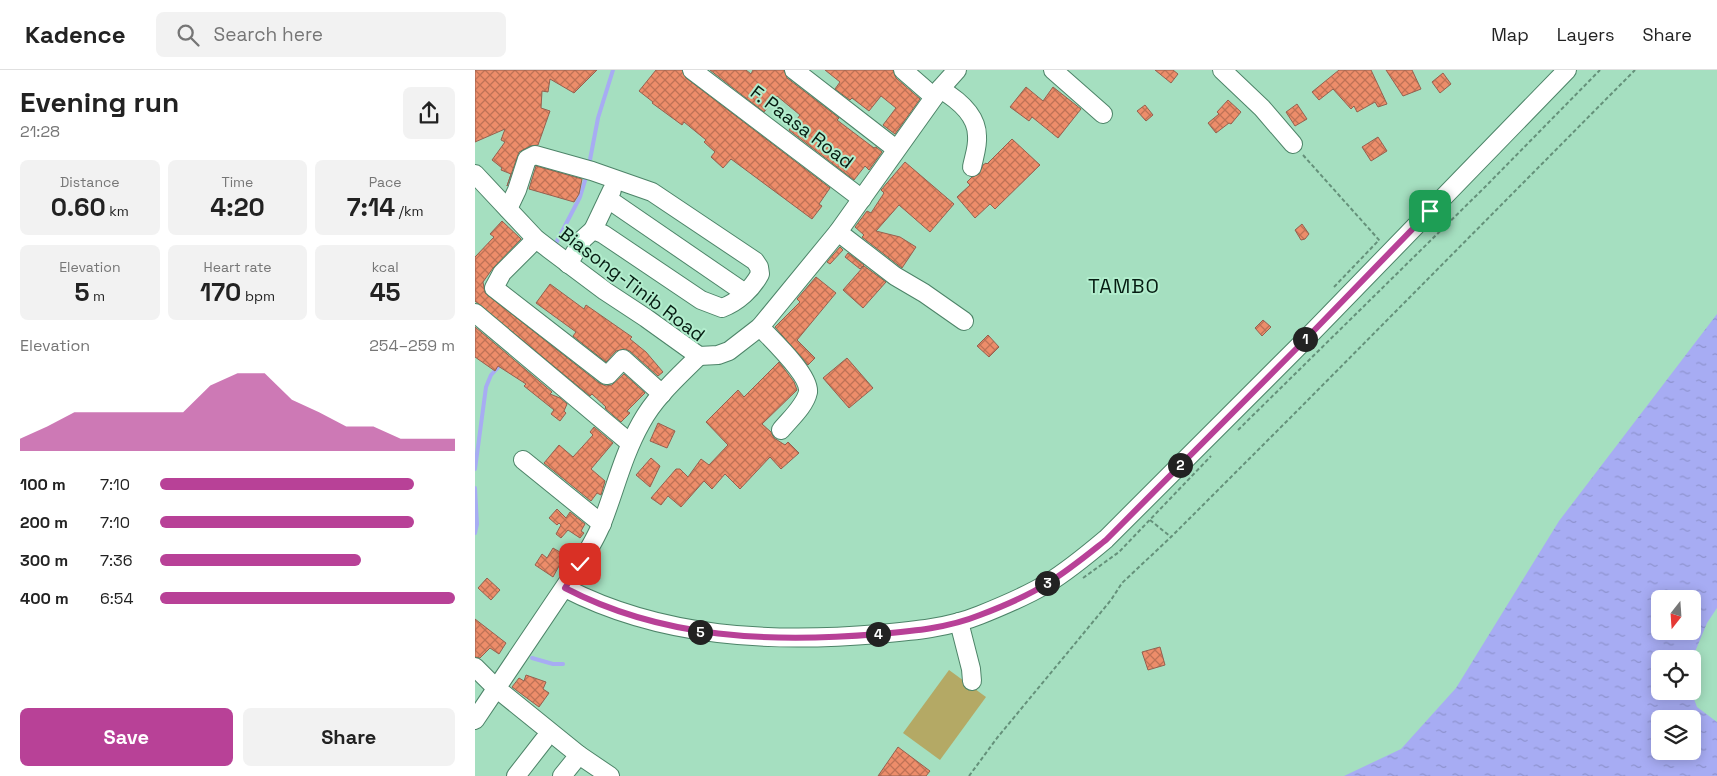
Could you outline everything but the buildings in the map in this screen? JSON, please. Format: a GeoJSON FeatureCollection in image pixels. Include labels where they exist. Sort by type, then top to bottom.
{"type":"FeatureCollection","features":[{"type":"Feature","properties":{"kind":"street","name":"F. Paasa Road"},"geometry":{"type":"LineString","coordinates":[[692,70],[862,199]]}},
{"type":"Feature","properties":{"kind":"street"},"geometry":{"type":"LineString","coordinates":[[794,70],[896,149]]}},
{"type":"Feature","properties":{"kind":"street"},"geometry":{"type":"LineString","coordinates":[[903,70],[937,93],[957,100],[964,107],[975,124],[977,135],[972,167]]}},
{"type":"Feature","properties":{"kind":"street"},"geometry":{"type":"LineString","coordinates":[[699,356],[718,355],[729,351],[760,327],[838,232],[937,93],[957,70]]}},
{"type":"Feature","properties":{"kind":"street"},"geometry":{"type":"LineString","coordinates":[[1053,70],[1103,114]]}},
{"type":"Feature","properties":{"kind":"street"},"geometry":{"type":"LineString","coordinates":[[1222,70],[1262,108],[1293,144]]}},
{"type":"Feature","properties":{"kind":"street"},"geometry":{"type":"LineString","coordinates":[[565,588],[580,596],[635,617],[712,634],[778,638],[848,637],[938,627],[979,616],[1047,584],[1106,540],[1384,246],[1567,70]]}},
{"type":"Feature","properties":{"kind":"street"},"geometry":{"type":"LineString","coordinates":[[507,209],[517,190],[527,159],[531,155],[535,155],[588,170],[651,192],[755,261],[759,267],[760,274],[745,294],[726,306],[716,307],[701,300],[603,234],[593,230]]}},
{"type":"Feature","properties":{"kind":"street","name":"Biasong-Tinib Road"},"geometry":{"type":"LineString","coordinates":[[475,174],[536,239],[568,264],[699,356],[662,394],[642,421],[631,442],[602,524],[580,564],[475,720]]}},
{"type":"Feature","properties":{"kind":"street"},"geometry":{"type":"LineString","coordinates":[[568,264],[583,240],[593,230],[617,180]]}},
{"type":"Feature","properties":{"kind":"street"},"geometry":{"type":"LineString","coordinates":[[608,199],[745,294]]}},
{"type":"Feature","properties":{"kind":"street"},"geometry":{"type":"LineString","coordinates":[[838,232],[895,276],[924,293],[964,321]]}},
{"type":"Feature","properties":{"kind":"street"},"geometry":{"type":"LineString","coordinates":[[536,239],[502,273],[495,288],[606,375],[623,359],[662,394]]}},
{"type":"Feature","properties":{"kind":"street"},"geometry":{"type":"LineString","coordinates":[[475,313],[631,442]]}},
{"type":"Feature","properties":{"kind":"street"},"geometry":{"type":"LineString","coordinates":[[760,327],[793,362],[807,388],[808,393],[802,405],[781,430]]}},
{"type":"Feature","properties":{"kind":"street"},"geometry":{"type":"LineString","coordinates":[[523,460],[602,524]]}},
{"type":"Feature","properties":{"kind":"street"},"geometry":{"type":"LineString","coordinates":[[959,622],[972,680]]}},
{"type":"Feature","properties":{"kind":"street"},"geometry":{"type":"LineString","coordinates":[[475,667],[493,694],[571,765],[588,776]]}},
{"type":"Feature","properties":{"kind":"street"},"geometry":{"type":"LineString","coordinates":[[493,694],[571,765],[610,776]]}},
{"type":"Feature","properties":{"kind":"street"},"geometry":{"type":"LineString","coordinates":[[516,776],[544,740]]}},
{"type":"Feature","properties":{"kind":"path"},"geometry":{"type":"LineString","coordinates":[[1234,433],[1486,186],[1600,70]]}},
{"type":"Feature","properties":{"kind":"path"},"geometry":{"type":"LineString","coordinates":[[969,776],[997,738],[1111,600],[1122,583],[1171,537],[1635,70]]}},
{"type":"Feature","properties":{"kind":"path"},"geometry":{"type":"LineString","coordinates":[[1293,144],[1384,246],[1334,287]]}},
{"type":"Feature","properties":{"kind":"path"},"geometry":{"type":"LineString","coordinates":[[1076,582],[1119,552],[1214,454]]}},
{"type":"Feature","properties":{"kind":"path"},"geometry":{"type":"LineString","coordinates":[[1150,520],[1171,537]]}},
{"type":"Feature","properties":{"kind":"shaded area"},"geometry":{"type":"Polygon","coordinates":[[[949,670],[986,697],[940,760],[903,733],[949,670]]]}},
{"type":"Feature","properties":{"kind":"water"},"geometry":{"type":"Polygon","coordinates":[[[1717,314],[1717,608],[1707,623],[1701,637],[1701,590],[1651,590],[1651,640],[1700,640],[1696,650],[1651,650],[1651,700],[1694,700],[1697,707],[1701,710],[1717,722],[1717,776],[1344,776],[1401,749],[1456,688],[1559,521],[1717,314]]]}},
{"type":"Feature","properties":{"kind":"waterway"},"geometry":{"type":"LineString","coordinates":[[589,165],[598,118],[613,70]]}},
{"type":"Feature","properties":{"kind":"waterway"},"geometry":{"type":"LineString","coordinates":[[556,243],[580,197],[587,174]]}},
{"type":"Feature","properties":{"kind":"waterway"},"geometry":{"type":"LineString","coordinates":[[475,469],[486,387],[491,375],[502,363]]}},
{"type":"Feature","properties":{"kind":"waterway"},"geometry":{"type":"LineString","coordinates":[[475,488],[477,524],[475,533]]}},
{"type":"Feature","properties":{"kind":"waterway"},"geometry":{"type":"LineString","coordinates":[[532,658],[553,664],[563,664]]}},
{"type":"Feature","properties":{"kind":"district","name":"TAMBO"},"geometry":{"type":"Point","coordinates":[1124,286]}},
{"type":"Feature","properties":{"kind":"route"},"geometry":{"type":"LineString","coordinates":[[580,564],[565,588],[580,596],[635,617],[712,634],[778,638],[848,637],[938,627],[979,616],[1047,584],[1106,540],[1430,211]]}}]}
